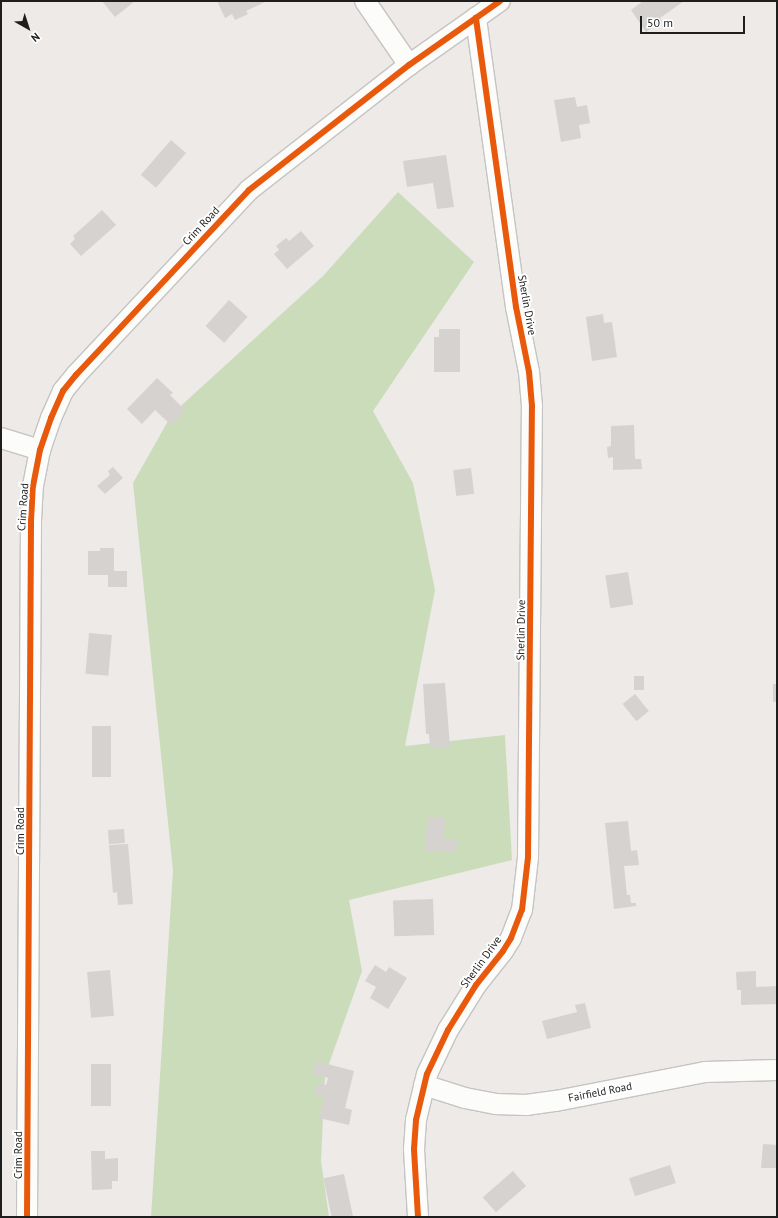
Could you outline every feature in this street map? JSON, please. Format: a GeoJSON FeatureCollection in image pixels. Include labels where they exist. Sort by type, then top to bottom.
{"type":"FeatureCollection","features":[{"type":"Feature","properties":{"kind":"street"},"geometry":{"type":"LineString","coordinates":[[365,1],[409,65]]}},
{"type":"Feature","properties":{"kind":"street","name":"Crim Road"},"geometry":{"type":"LineString","coordinates":[[27,1217],[31,521],[33,486],[40,450],[63,391],[76,375],[249,190],[409,65],[500,1]]}},
{"type":"Feature","properties":{"kind":"street","name":"Sherlin Drive"},"geometry":{"type":"LineString","coordinates":[[418,1217],[414,1149],[416,1120],[427,1074],[448,1030],[476,985],[503,951],[511,938],[522,910],[528,857],[531,621],[531,399],[529,372],[516,307],[476,18]]}},
{"type":"Feature","properties":{"kind":"street"},"geometry":{"type":"LineString","coordinates":[[1,438],[40,450]]}},
{"type":"Feature","properties":{"kind":"street","name":"Fairfield Road"},"geometry":{"type":"LineString","coordinates":[[424,1085],[465,1098],[495,1104],[526,1105],[556,1101],[705,1072],[777,1070]]}},
{"type":"Feature","properties":{"kind":"green space"},"geometry":{"type":"Polygon","coordinates":[[[398,192],[474,262],[373,411],[413,483],[435,590],[405,746],[505,735],[512,860],[349,900],[362,971],[325,1075],[321,1161],[329,1217],[151,1217],[173,871],[133,483],[172,414],[323,276],[398,192]]]}},
{"type":"Feature","properties":{"kind":"building"},"geometry":{"type":"Polygon","coordinates":[[[102,1],[135,1],[115,17],[102,1]]]}},
{"type":"Feature","properties":{"kind":"building"},"geometry":{"type":"Polygon","coordinates":[[[217,1],[267,1],[246,11],[248,14],[235,20],[232,14],[225,18],[217,1]]]}},
{"type":"Feature","properties":{"kind":"building"},"geometry":{"type":"Polygon","coordinates":[[[643,1],[684,1],[660,18],[662,21],[646,32],[631,10],[643,1]]]}},
{"type":"Feature","properties":{"kind":"building"},"geometry":{"type":"Polygon","coordinates":[[[575,97],[577,107],[587,105],[590,123],[579,125],[581,138],[561,142],[554,100],[575,97]]]}},
{"type":"Feature","properties":{"kind":"building"},"geometry":{"type":"Polygon","coordinates":[[[171,140],[186,153],[156,188],[141,175],[171,140]]]}},
{"type":"Feature","properties":{"kind":"building"},"geometry":{"type":"Polygon","coordinates":[[[446,155],[454,207],[437,209],[433,183],[407,187],[403,161],[446,155]]]}},
{"type":"Feature","properties":{"kind":"building"},"geometry":{"type":"Polygon","coordinates":[[[102,210],[116,225],[81,256],[70,244],[75,239],[73,236],[102,210]]]}},
{"type":"Feature","properties":{"kind":"building"},"geometry":{"type":"Polygon","coordinates":[[[301,231],[314,246],[287,269],[274,254],[279,250],[276,246],[286,238],[289,241],[301,231]]]}},
{"type":"Feature","properties":{"kind":"building"},"geometry":{"type":"Polygon","coordinates":[[[229,300],[248,317],[224,343],[206,326],[229,300]]]}},
{"type":"Feature","properties":{"kind":"building"},"geometry":{"type":"Polygon","coordinates":[[[603,314],[604,323],[612,322],[617,357],[592,361],[586,317],[603,314]]]}},
{"type":"Feature","properties":{"kind":"building"},"geometry":{"type":"Polygon","coordinates":[[[439,329],[460,329],[460,372],[434,372],[434,337],[439,337],[439,329]]]}},
{"type":"Feature","properties":{"kind":"building"},"geometry":{"type":"Polygon","coordinates":[[[157,378],[173,393],[170,395],[185,410],[171,425],[155,410],[142,424],[127,409],[157,378]]]}},
{"type":"Feature","properties":{"kind":"building"},"geometry":{"type":"Polygon","coordinates":[[[634,425],[635,459],[641,459],[642,469],[613,470],[613,457],[608,458],[607,447],[611,446],[611,426],[634,425]]]}},
{"type":"Feature","properties":{"kind":"building"},"geometry":{"type":"Polygon","coordinates":[[[113,467],[123,478],[105,494],[97,486],[110,475],[108,471],[113,467]]]}},
{"type":"Feature","properties":{"kind":"building"},"geometry":{"type":"Polygon","coordinates":[[[471,468],[474,494],[456,496],[453,470],[471,468]]]}},
{"type":"Feature","properties":{"kind":"building"},"geometry":{"type":"Polygon","coordinates":[[[100,548],[114,548],[114,571],[127,571],[127,587],[108,587],[108,575],[88,575],[88,551],[100,551],[100,548]]]}},
{"type":"Feature","properties":{"kind":"building"},"geometry":{"type":"Polygon","coordinates":[[[628,572],[633,605],[610,608],[605,576],[628,572]]]}},
{"type":"Feature","properties":{"kind":"building"},"geometry":{"type":"Polygon","coordinates":[[[89,633],[112,635],[108,676],[85,674],[89,633]]]}},
{"type":"Feature","properties":{"kind":"building"},"geometry":{"type":"Polygon","coordinates":[[[634,676],[644,676],[644,690],[634,690],[634,676]]]}},
{"type":"Feature","properties":{"kind":"building"},"geometry":{"type":"Polygon","coordinates":[[[445,683],[450,747],[430,748],[429,734],[426,734],[423,684],[445,683]]]}},
{"type":"Feature","properties":{"kind":"building"},"geometry":{"type":"Polygon","coordinates":[[[773,684],[777,684],[777,702],[773,702],[773,684]]]}},
{"type":"Feature","properties":{"kind":"building"},"geometry":{"type":"Polygon","coordinates":[[[635,694],[649,711],[636,721],[623,704],[635,694]]]}},
{"type":"Feature","properties":{"kind":"building"},"geometry":{"type":"Polygon","coordinates":[[[92,726],[111,726],[111,777],[92,777],[92,726]]]}},
{"type":"Feature","properties":{"kind":"building"},"geometry":{"type":"Polygon","coordinates":[[[428,817],[445,818],[444,839],[457,840],[456,852],[425,851],[428,817]]]}},
{"type":"Feature","properties":{"kind":"building"},"geometry":{"type":"Polygon","coordinates":[[[628,821],[631,851],[637,850],[639,865],[624,866],[627,895],[630,895],[631,903],[636,903],[636,906],[614,909],[605,823],[628,821]]]}},
{"type":"Feature","properties":{"kind":"building"},"geometry":{"type":"Polygon","coordinates":[[[124,829],[125,843],[109,844],[108,830],[124,829]]]}},
{"type":"Feature","properties":{"kind":"building"},"geometry":{"type":"Polygon","coordinates":[[[128,844],[133,904],[118,905],[117,892],[113,893],[109,845],[128,844]]]}},
{"type":"Feature","properties":{"kind":"building"},"geometry":{"type":"Polygon","coordinates":[[[433,899],[434,935],[394,936],[393,900],[433,899]]]}},
{"type":"Feature","properties":{"kind":"building"},"geometry":{"type":"Polygon","coordinates":[[[375,965],[386,972],[389,967],[407,978],[388,1009],[370,998],[376,987],[365,981],[375,965]]]}},
{"type":"Feature","properties":{"kind":"building"},"geometry":{"type":"Polygon","coordinates":[[[110,970],[114,1016],[91,1018],[87,972],[110,970]]]}},
{"type":"Feature","properties":{"kind":"building"},"geometry":{"type":"Polygon","coordinates":[[[756,971],[756,987],[776,986],[777,1004],[741,1005],[741,990],[737,990],[736,972],[756,971]]]}},
{"type":"Feature","properties":{"kind":"building"},"geometry":{"type":"Polygon","coordinates":[[[585,1003],[591,1028],[547,1039],[542,1021],[577,1012],[575,1005],[585,1003]]]}},
{"type":"Feature","properties":{"kind":"building"},"geometry":{"type":"Polygon","coordinates":[[[316,1061],[354,1071],[345,1108],[352,1110],[349,1125],[319,1118],[324,1098],[314,1095],[318,1083],[326,1085],[328,1078],[313,1074],[316,1061]]]}},
{"type":"Feature","properties":{"kind":"building"},"geometry":{"type":"Polygon","coordinates":[[[91,1064],[111,1064],[111,1106],[91,1106],[91,1064]]]}},
{"type":"Feature","properties":{"kind":"building"},"geometry":{"type":"Polygon","coordinates":[[[763,1144],[777,1145],[777,1168],[761,1168],[763,1144]]]}},
{"type":"Feature","properties":{"kind":"building"},"geometry":{"type":"Polygon","coordinates":[[[91,1151],[105,1151],[105,1159],[118,1158],[118,1181],[112,1181],[112,1189],[92,1190],[91,1151]]]}},
{"type":"Feature","properties":{"kind":"building"},"geometry":{"type":"Polygon","coordinates":[[[670,1165],[676,1183],[635,1196],[629,1178],[670,1165]]]}},
{"type":"Feature","properties":{"kind":"building"},"geometry":{"type":"Polygon","coordinates":[[[513,1171],[526,1186],[496,1212],[483,1197],[513,1171]]]}},
{"type":"Feature","properties":{"kind":"building"},"geometry":{"type":"Polygon","coordinates":[[[344,1174],[353,1217],[332,1217],[323,1178],[344,1174]]]}},
{"type":"Feature","properties":{"kind":"cycle path"},"geometry":{"type":"LineString","coordinates":[[27,1217],[31,521],[33,486],[40,450],[51,418],[63,391],[76,375],[249,190],[409,65],[500,1]]}},
{"type":"Feature","properties":{"kind":"cycle path"},"geometry":{"type":"LineString","coordinates":[[418,1217],[414,1149],[416,1120],[427,1074],[448,1030],[476,985],[503,951],[511,938],[522,910],[528,857],[532,406],[529,372],[516,307],[476,18]]}}]}
